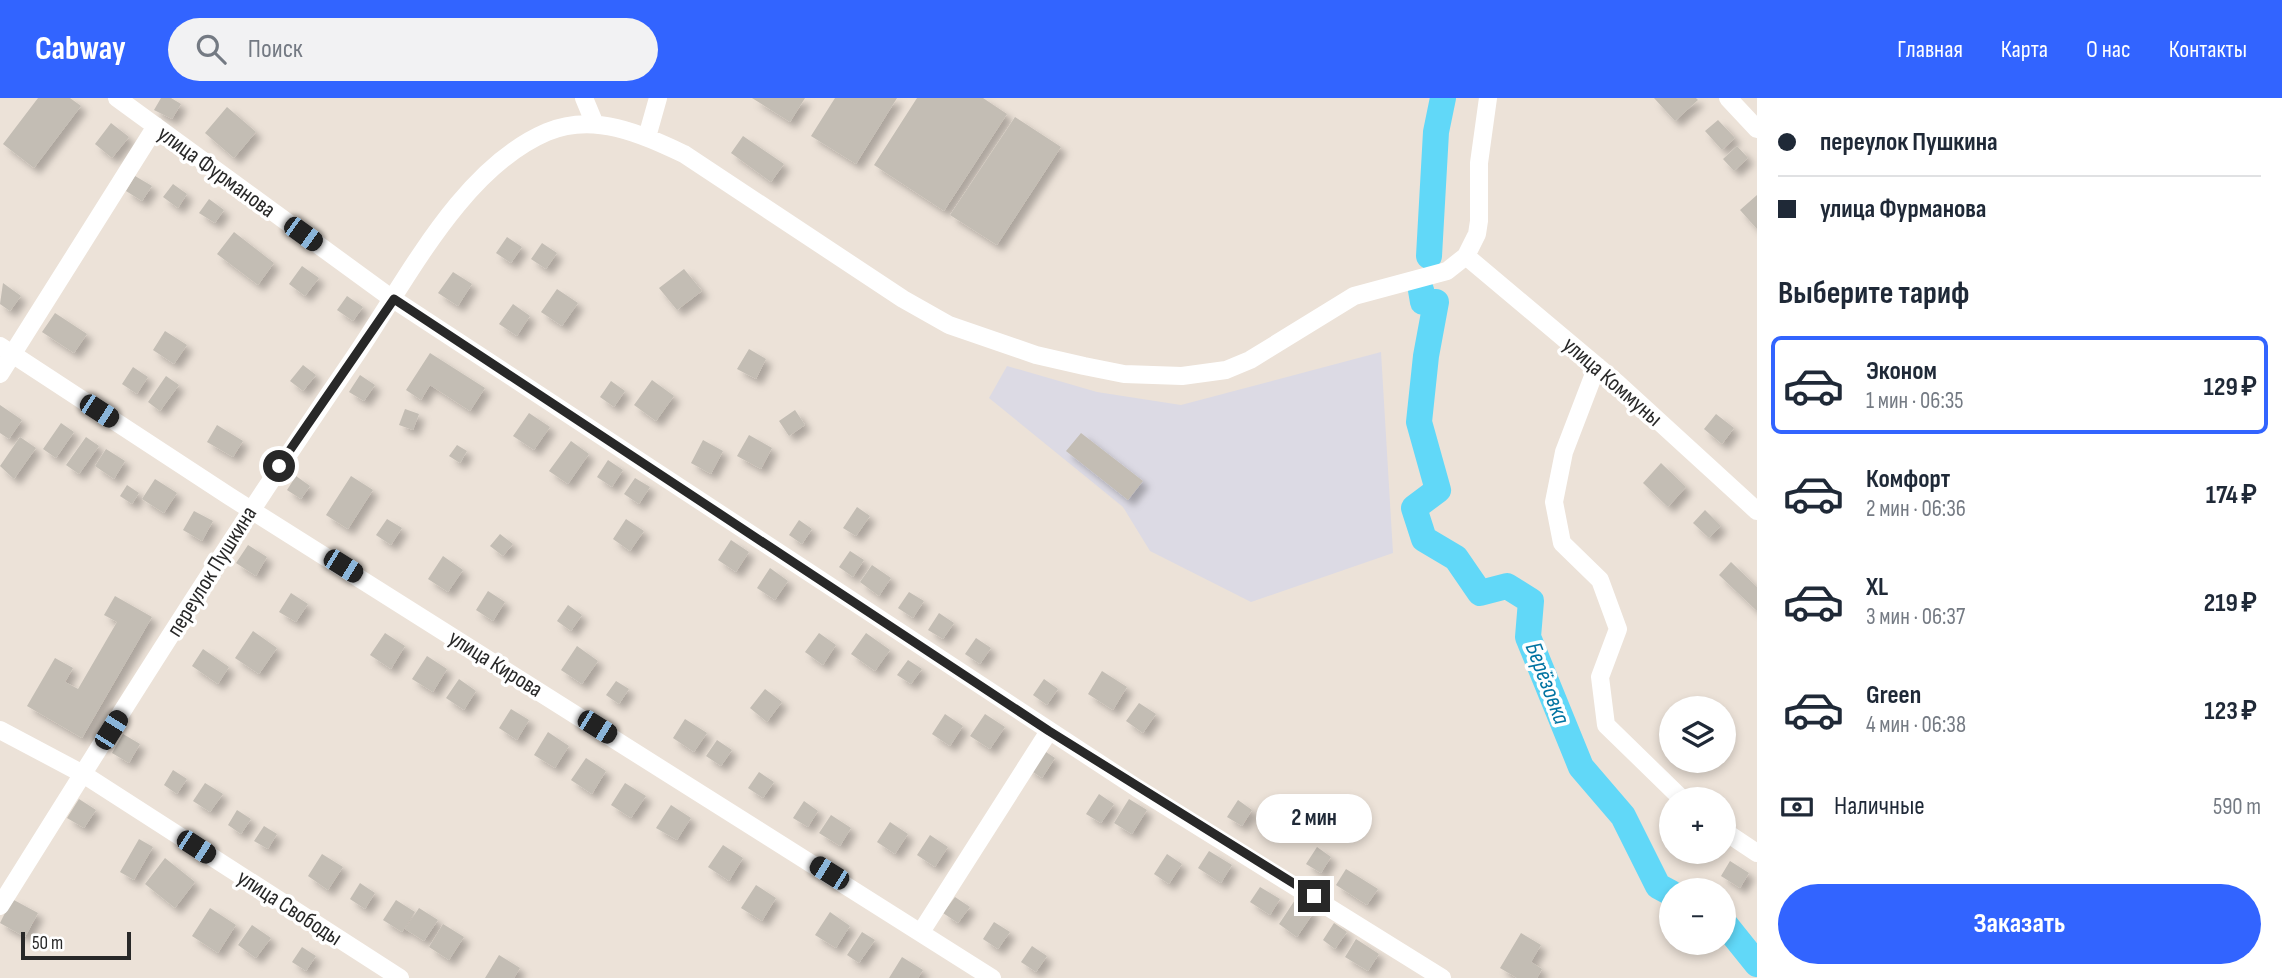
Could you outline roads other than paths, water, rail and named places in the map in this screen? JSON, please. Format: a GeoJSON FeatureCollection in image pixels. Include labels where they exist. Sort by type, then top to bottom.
{"type":"FeatureCollection","features":[{"type":"Feature","properties":{"kind":"street","name":"улица Фурманова"},"geometry":{"type":"LineString","coordinates":[[117,98],[394,299],[1049,731],[1442,978]]}},
{"type":"Feature","properties":{"kind":"street"},"geometry":{"type":"LineString","coordinates":[[584,98],[594,122],[648,137],[684,154],[891,292],[949,325],[1036,355],[1124,374],[1182,376],[1226,369],[1250,360],[1354,296],[1447,271],[1465,256],[1477,234],[1479,221],[1479,163],[1488,98]]}},
{"type":"Feature","properties":{"kind":"street"},"geometry":{"type":"LineString","coordinates":[[648,137],[658,98]]}},
{"type":"Feature","properties":{"kind":"street"},"geometry":{"type":"LineString","coordinates":[[1727,98],[1757,129]]}},
{"type":"Feature","properties":{"kind":"street","name":"переулок Пушкина"},"geometry":{"type":"LineString","coordinates":[[0,906],[250,508],[444,223],[500,159],[549,132],[594,122]]}},
{"type":"Feature","properties":{"kind":"street"},"geometry":{"type":"LineString","coordinates":[[0,374],[6,350],[156,126]]}},
{"type":"Feature","properties":{"kind":"street","name":"улица Коммуны"},"geometry":{"type":"LineString","coordinates":[[1465,256],[1597,366],[1757,511]]}},
{"type":"Feature","properties":{"kind":"street","name":"улица Кирова"},"geometry":{"type":"LineString","coordinates":[[6,350],[250,508],[992,978]]}},
{"type":"Feature","properties":{"kind":"street"},"geometry":{"type":"LineString","coordinates":[[1597,366],[1564,452],[1554,502],[1562,543],[1601,580],[1618,629],[1600,677],[1606,725],[1670,787]]}},
{"type":"Feature","properties":{"kind":"street","name":"улица Свободы"},"geometry":{"type":"LineString","coordinates":[[0,730],[83,774],[400,978]]}},
{"type":"Feature","properties":{"kind":"street"},"geometry":{"type":"LineString","coordinates":[[921,932],[1049,731]]}},
{"type":"Feature","properties":{"kind":"street"},"geometry":{"type":"LineString","coordinates":[[1736,839],[1757,853]]}},
{"type":"Feature","properties":{"kind":"waterway","name":"Берёзовка"},"geometry":{"type":"LineString","coordinates":[[1429,256],[1436,132],[1443,98]]}},
{"type":"Feature","properties":{"kind":"waterway","name":"Берёзовка"},"geometry":{"type":"LineString","coordinates":[[1421,290],[1423,302],[1436,302],[1426,356],[1419,422],[1438,490],[1414,508],[1424,539],[1456,558],[1480,593],[1507,586],[1531,601],[1528,637],[1581,767],[1623,816],[1659,887]]}},
{"type":"Feature","properties":{"kind":"waterway","name":"Берёзовка"},"geometry":{"type":"LineString","coordinates":[[1736,938],[1757,964]]}}]}
